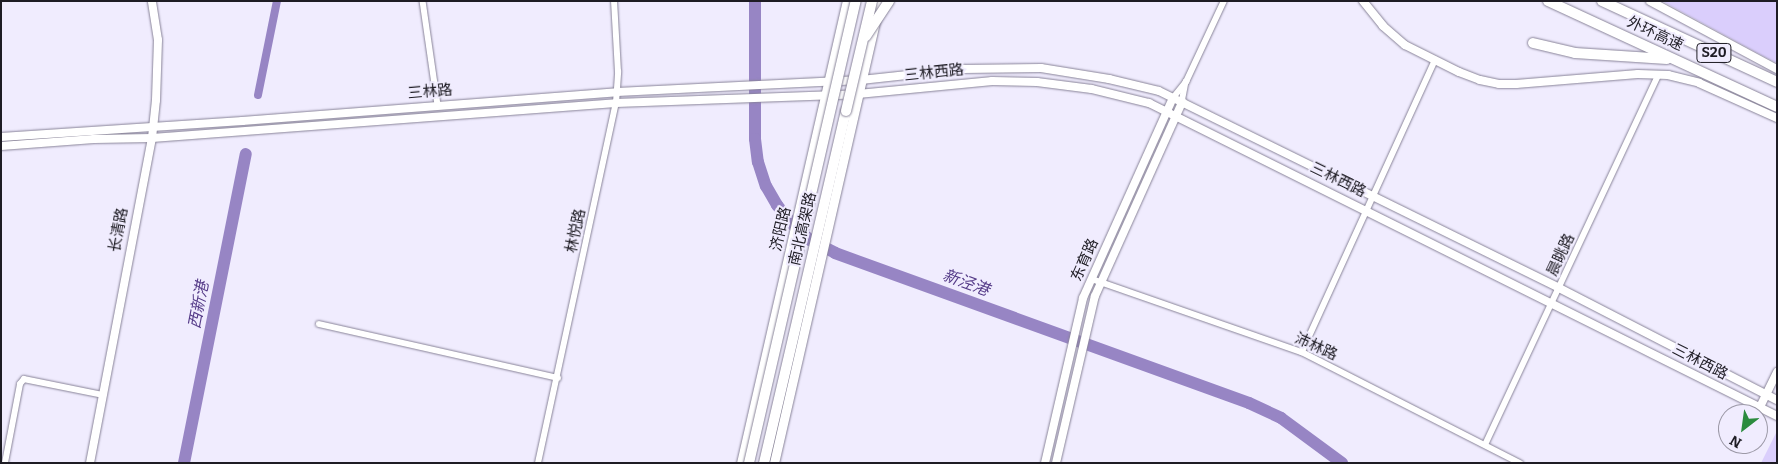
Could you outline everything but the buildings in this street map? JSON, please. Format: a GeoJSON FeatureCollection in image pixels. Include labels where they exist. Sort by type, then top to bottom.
{"type":"FeatureCollection","features":[{"type":"Feature","properties":{"kind":"highway"},"geometry":{"type":"LineString","coordinates":[[848,1],[850,27]]}},
{"type":"Feature","properties":{"kind":"highway","name":"南北高架路"},"geometry":{"type":"LineString","coordinates":[[749,463],[856,1]]}},
{"type":"Feature","properties":{"kind":"highway","name":"南北高架路"},"geometry":{"type":"LineString","coordinates":[[764,463],[872,1]]}},
{"type":"Feature","properties":{"kind":"highway"},"geometry":{"type":"LineString","coordinates":[[862,43],[889,1]]}},
{"type":"Feature","properties":{"kind":"highway","name":"外环高速"},"geometry":{"type":"LineString","coordinates":[[1548,1],[1777,107]]}},
{"type":"Feature","properties":{"kind":"highway","name":"外环高速"},"geometry":{"type":"LineString","coordinates":[[1602,1],[1777,82]]}},
{"type":"Feature","properties":{"kind":"highway"},"geometry":{"type":"LineString","coordinates":[[1533,43],[1575,53],[1673,59]]}},
{"type":"Feature","properties":{"kind":"main road","name":"济阳路"},"geometry":{"type":"LineString","coordinates":[[740,463],[824,95],[829,82],[848,1]]}},
{"type":"Feature","properties":{"kind":"main road"},"geometry":{"type":"LineString","coordinates":[[774,463],[880,1]]}},
{"type":"Feature","properties":{"kind":"street","name":"长清路"},"geometry":{"type":"LineString","coordinates":[[90,463],[152,138],[156,100],[158,40],[152,1]]}},
{"type":"Feature","properties":{"kind":"street"},"geometry":{"type":"LineString","coordinates":[[423,1],[438,105]]}},
{"type":"Feature","properties":{"kind":"street","name":"林悦路"},"geometry":{"type":"LineString","coordinates":[[538,463],[558,378],[616,103],[614,1]]}},
{"type":"Feature","properties":{"kind":"street","name":"东育路"},"geometry":{"type":"LineString","coordinates":[[1056,463],[1090,318],[1101,282],[1182,102],[1186,82],[1224,1]]}},
{"type":"Feature","properties":{"kind":"street"},"geometry":{"type":"LineString","coordinates":[[1363,1],[1393,37],[1435,60],[1475,78],[1499,84],[1638,74],[1668,75],[1699,83],[1777,118]]}},
{"type":"Feature","properties":{"kind":"street"},"geometry":{"type":"LineString","coordinates":[[1650,1],[1777,69]]}},
{"type":"Feature","properties":{"kind":"street"},"geometry":{"type":"LineString","coordinates":[[1302,352],[1435,60]]}},
{"type":"Feature","properties":{"kind":"street","name":"三林西路"},"geometry":{"type":"LineString","coordinates":[[861,80],[963,69],[1041,68],[1117,81],[1159,91],[1559,288],[1777,400]]}},
{"type":"Feature","properties":{"kind":"street","name":"晨眺路"},"geometry":{"type":"LineString","coordinates":[[1486,445],[1658,75]]}},
{"type":"Feature","properties":{"kind":"street","name":"三林路"},"geometry":{"type":"LineString","coordinates":[[1,137],[153,125],[242,121],[617,92],[861,80]]}},
{"type":"Feature","properties":{"kind":"street","name":"三林西路"},"geometry":{"type":"LineString","coordinates":[[858,94],[992,81],[1037,82],[1092,89],[1150,103],[1754,404]]}},
{"type":"Feature","properties":{"kind":"street","name":"东育路"},"geometry":{"type":"LineString","coordinates":[[1045,463],[1083,298],[1173,98],[1186,82]]}},
{"type":"Feature","properties":{"kind":"street","name":"三林路"},"geometry":{"type":"LineString","coordinates":[[1,146],[94,139],[152,138],[616,103],[858,94]]}},
{"type":"Feature","properties":{"kind":"street","name":"沛林路"},"geometry":{"type":"LineString","coordinates":[[1092,279],[1302,352],[1520,463]]}},
{"type":"Feature","properties":{"kind":"street"},"geometry":{"type":"LineString","coordinates":[[320,324],[558,378]]}},
{"type":"Feature","properties":{"kind":"street"},"geometry":{"type":"LineString","coordinates":[[1761,404],[1777,372]]}},
{"type":"Feature","properties":{"kind":"street"},"geometry":{"type":"LineString","coordinates":[[5,463],[20,384],[24,379],[103,395]]}},
{"type":"Feature","properties":{"kind":"street"},"geometry":{"type":"LineString","coordinates":[[1731,393],[1737,379]]}},
{"type":"Feature","properties":{"kind":"shaded area"},"geometry":{"type":"Polygon","coordinates":[[[1662,1],[1777,1],[1777,63],[1763,56],[1662,1]]]}},
{"type":"Feature","properties":{"kind":"shaded area"},"geometry":{"type":"Polygon","coordinates":[[[1777,431],[1777,463],[1761,463],[1766,454],[1768,454],[1768,449],[1777,431]]]}},
{"type":"Feature","properties":{"kind":"waterway"},"geometry":{"type":"LineString","coordinates":[[258,95],[277,1]]}},
{"type":"Feature","properties":{"kind":"waterway","name":"新泾港"},"geometry":{"type":"LineString","coordinates":[[755,1],[755,139],[758,162],[766,186],[777,205],[791,223],[810,240],[835,253],[1249,403],[1281,418],[1342,463]]}},
{"type":"Feature","properties":{"kind":"waterway","name":"西新港"},"geometry":{"type":"LineString","coordinates":[[184,463],[246,154]]}}]}
